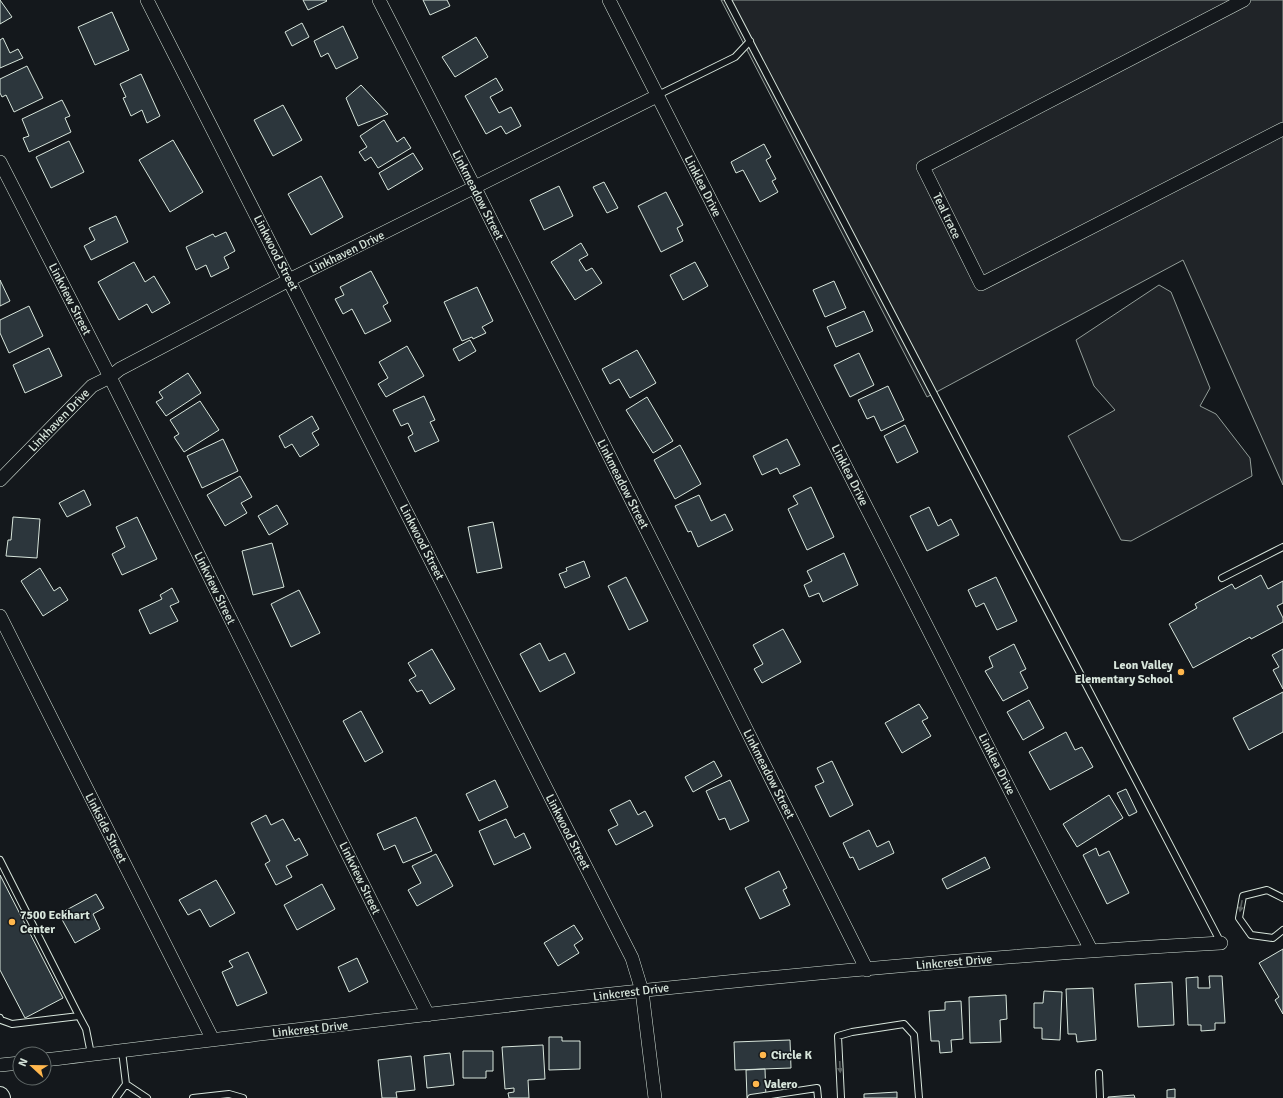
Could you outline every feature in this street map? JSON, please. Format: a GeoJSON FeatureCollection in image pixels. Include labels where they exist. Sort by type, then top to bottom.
{"type":"FeatureCollection","features":[{"type":"Feature","properties":{"kind":"street","name":"Linkwood Street"},"geometry":{"type":"LineString","coordinates":[[147,0],[632,958],[642,991],[654,1098]]}},
{"type":"Feature","properties":{"kind":"street","name":"Linkmeadow Street"},"geometry":{"type":"LineString","coordinates":[[379,0],[475,188],[866,970]]}},
{"type":"Feature","properties":{"kind":"street","name":"Linklea Drive"},"geometry":{"type":"LineString","coordinates":[[609,0],[1091,950]]}},
{"type":"Feature","properties":{"kind":"street","name":"Teal trace"},"geometry":{"type":"LineString","coordinates":[[1244,0],[923,167],[981,284],[1283,129]]}},
{"type":"Feature","properties":{"kind":"street","name":"Linkhaven Drive"},"geometry":{"type":"LineString","coordinates":[[0,480],[92,386],[110,377],[120,369],[289,280],[657,96]]}},
{"type":"Feature","properties":{"kind":"street","name":"Linkview Street"},"geometry":{"type":"LineString","coordinates":[[0,162],[110,377],[428,1015]]}},
{"type":"Feature","properties":{"kind":"street","name":"Linkside Street"},"geometry":{"type":"LineString","coordinates":[[0,616],[213,1040]]}},
{"type":"Feature","properties":{"kind":"street","name":"Linkcrest Drive"},"geometry":{"type":"LineString","coordinates":[[52,1059],[726,981],[1091,950],[1221,943]]}},
{"type":"Feature","properties":{"kind":"street"},"geometry":{"type":"LineString","coordinates":[[0,1065],[12,1064]]}},
{"type":"Feature","properties":{"kind":"lane"},"geometry":{"type":"LineString","coordinates":[[728,0],[1221,943]]}},
{"type":"Feature","properties":{"kind":"lane"},"geometry":{"type":"LineString","coordinates":[[657,96],[735,57],[750,41]]}},
{"type":"Feature","properties":{"kind":"lane"},"geometry":{"type":"LineString","coordinates":[[1222,578],[1283,547]]}},
{"type":"Feature","properties":{"kind":"lane"},"geometry":{"type":"LineString","coordinates":[[0,860],[86,1029],[91,1054]]}},
{"type":"Feature","properties":{"kind":"lane"},"geometry":{"type":"LineString","coordinates":[[1283,898],[1267,890],[1243,896],[1239,918],[1251,935],[1273,938],[1283,930]]}},
{"type":"Feature","properties":{"kind":"lane"},"geometry":{"type":"LineString","coordinates":[[0,1018],[1,1020],[12,1024],[79,1016]]}},
{"type":"Feature","properties":{"kind":"lane"},"geometry":{"type":"LineString","coordinates":[[841,1098],[838,1036],[852,1032],[904,1024],[914,1035],[919,1098]]}},
{"type":"Feature","properties":{"kind":"lane"},"geometry":{"type":"LineString","coordinates":[[116,1098],[126,1084],[122,1051]]}},
{"type":"Feature","properties":{"kind":"lane"},"geometry":{"type":"LineString","coordinates":[[1099,1072],[1100,1098]]}},
{"type":"Feature","properties":{"kind":"lane"},"geometry":{"type":"LineString","coordinates":[[126,1084],[147,1098]]}},
{"type":"Feature","properties":{"kind":"lane"},"geometry":{"type":"LineString","coordinates":[[751,1098],[817,1088],[818,1098]]}},
{"type":"Feature","properties":{"kind":"lane"},"geometry":{"type":"LineString","coordinates":[[193,1098],[229,1094],[243,1098]]}},
{"type":"Feature","properties":{"kind":"shaded area"},"geometry":{"type":"Polygon","coordinates":[[[721,0],[1283,0],[1283,485],[1183,260],[927,397],[721,0]]]}},
{"type":"Feature","properties":{"kind":"shaded area"},"geometry":{"type":"Polygon","coordinates":[[[1159,285],[1171,292],[1210,388],[1200,406],[1216,414],[1250,458],[1252,476],[1131,541],[1121,540],[1068,436],[1115,410],[1094,386],[1076,340],[1159,285]]]}},
{"type":"Feature","properties":{"kind":"building"},"geometry":{"type":"Polygon","coordinates":[[[0,0],[12,17],[0,24],[0,0]]]}},
{"type":"Feature","properties":{"kind":"building"},"geometry":{"type":"Polygon","coordinates":[[[303,0],[326,0],[327,1],[308,10],[303,0]]]}},
{"type":"Feature","properties":{"kind":"building"},"geometry":{"type":"Polygon","coordinates":[[[423,0],[447,0],[450,6],[430,15],[423,0]]]}},
{"type":"Feature","properties":{"kind":"building"},"geometry":{"type":"Polygon","coordinates":[[[112,12],[129,50],[95,65],[78,27],[112,12]]]}},
{"type":"Feature","properties":{"kind":"building"},"geometry":{"type":"Polygon","coordinates":[[[302,23],[309,37],[292,46],[285,32],[302,23]]]}},
{"type":"Feature","properties":{"kind":"building"},"geometry":{"type":"Polygon","coordinates":[[[343,26],[358,58],[336,69],[328,53],[321,57],[314,41],[343,26]]]}},
{"type":"Feature","properties":{"kind":"building"},"geometry":{"type":"Polygon","coordinates":[[[476,37],[488,57],[455,77],[442,57],[476,37]]]}},
{"type":"Feature","properties":{"kind":"building"},"geometry":{"type":"Polygon","coordinates":[[[3,38],[10,53],[18,49],[23,58],[0,68],[0,40],[3,38]]]}},
{"type":"Feature","properties":{"kind":"building"},"geometry":{"type":"Polygon","coordinates":[[[27,66],[43,98],[14,112],[6,95],[2,97],[0,93],[0,79],[27,66]]]}},
{"type":"Feature","properties":{"kind":"building"},"geometry":{"type":"Polygon","coordinates":[[[141,74],[160,116],[147,123],[142,110],[131,116],[123,98],[126,97],[120,84],[141,74]]]}},
{"type":"Feature","properties":{"kind":"building"},"geometry":{"type":"Polygon","coordinates":[[[496,78],[503,90],[490,97],[499,113],[511,107],[521,126],[506,134],[501,126],[486,134],[465,96],[496,78]]]}},
{"type":"Feature","properties":{"kind":"building"},"geometry":{"type":"Polygon","coordinates":[[[361,85],[388,114],[358,126],[346,98],[361,85]]]}},
{"type":"Feature","properties":{"kind":"building"},"geometry":{"type":"Polygon","coordinates":[[[62,100],[70,116],[65,118],[71,132],[29,152],[23,138],[29,136],[22,119],[62,100]]]}},
{"type":"Feature","properties":{"kind":"building"},"geometry":{"type":"Polygon","coordinates":[[[283,105],[302,140],[273,156],[254,120],[283,105]]]}},
{"type":"Feature","properties":{"kind":"building"},"geometry":{"type":"Polygon","coordinates":[[[384,120],[397,142],[404,137],[411,148],[378,168],[371,157],[365,161],[359,152],[367,147],[360,136],[384,120]]]}},
{"type":"Feature","properties":{"kind":"building"},"geometry":{"type":"Polygon","coordinates":[[[173,140],[203,192],[170,212],[139,160],[173,140]]]}},
{"type":"Feature","properties":{"kind":"building"},"geometry":{"type":"Polygon","coordinates":[[[69,141],[84,172],[51,188],[36,157],[69,141]]]}},
{"type":"Feature","properties":{"kind":"building"},"geometry":{"type":"Polygon","coordinates":[[[764,144],[771,157],[766,160],[776,179],[772,181],[778,192],[760,202],[743,170],[736,173],[731,162],[764,144]]]}},
{"type":"Feature","properties":{"kind":"building"},"geometry":{"type":"Polygon","coordinates":[[[413,153],[423,169],[388,190],[379,173],[413,153]]]}},
{"type":"Feature","properties":{"kind":"building"},"geometry":{"type":"Polygon","coordinates":[[[321,176],[343,217],[311,235],[288,194],[321,176]]]}},
{"type":"Feature","properties":{"kind":"building"},"geometry":{"type":"Polygon","coordinates":[[[604,182],[618,208],[607,213],[593,187],[604,182]]]}},
{"type":"Feature","properties":{"kind":"building"},"geometry":{"type":"Polygon","coordinates":[[[559,186],[573,216],[544,230],[530,200],[559,186]]]}},
{"type":"Feature","properties":{"kind":"building"},"geometry":{"type":"Polygon","coordinates":[[[666,192],[683,225],[677,228],[683,241],[661,252],[638,206],[666,192]]]}},
{"type":"Feature","properties":{"kind":"building"},"geometry":{"type":"Polygon","coordinates":[[[116,216],[128,242],[91,260],[84,246],[95,240],[89,228],[116,216]]]}},
{"type":"Feature","properties":{"kind":"building"},"geometry":{"type":"Polygon","coordinates":[[[226,232],[235,251],[224,257],[229,268],[211,277],[206,265],[196,270],[186,247],[213,234],[215,237],[226,232]]]}},
{"type":"Feature","properties":{"kind":"building"},"geometry":{"type":"Polygon","coordinates":[[[581,243],[588,255],[579,260],[586,271],[592,268],[602,283],[575,300],[551,262],[581,243]]]}},
{"type":"Feature","properties":{"kind":"building"},"geometry":{"type":"Polygon","coordinates":[[[134,262],[145,282],[154,276],[170,303],[152,313],[147,304],[119,320],[98,282],[134,262]]]}},
{"type":"Feature","properties":{"kind":"building"},"geometry":{"type":"Polygon","coordinates":[[[695,262],[708,286],[683,300],[670,275],[695,262]]]}},
{"type":"Feature","properties":{"kind":"building"},"geometry":{"type":"Polygon","coordinates":[[[371,271],[388,303],[383,306],[391,321],[365,334],[352,309],[343,314],[335,299],[344,295],[340,287],[371,271]]]}},
{"type":"Feature","properties":{"kind":"building"},"geometry":{"type":"Polygon","coordinates":[[[0,280],[10,301],[0,306],[0,280]]]}},
{"type":"Feature","properties":{"kind":"building"},"geometry":{"type":"Polygon","coordinates":[[[834,281],[846,308],[825,317],[813,290],[834,281]]]}},
{"type":"Feature","properties":{"kind":"building"},"geometry":{"type":"Polygon","coordinates":[[[477,287],[493,321],[482,327],[486,333],[473,339],[472,337],[462,341],[444,302],[477,287]]]}},
{"type":"Feature","properties":{"kind":"building"},"geometry":{"type":"Polygon","coordinates":[[[29,306],[43,336],[9,353],[0,333],[0,320],[29,306]]]}},
{"type":"Feature","properties":{"kind":"building"},"geometry":{"type":"Polygon","coordinates":[[[864,311],[873,331],[836,347],[827,327],[864,311]]]}},
{"type":"Feature","properties":{"kind":"building"},"geometry":{"type":"Polygon","coordinates":[[[470,340],[476,351],[459,361],[453,349],[470,340]]]}},
{"type":"Feature","properties":{"kind":"building"},"geometry":{"type":"Polygon","coordinates":[[[407,346],[424,376],[386,397],[378,384],[388,378],[379,362],[407,346]]]}},
{"type":"Feature","properties":{"kind":"building"},"geometry":{"type":"Polygon","coordinates":[[[49,348],[62,376],[25,393],[13,365],[49,348]]]}},
{"type":"Feature","properties":{"kind":"building"},"geometry":{"type":"Polygon","coordinates":[[[637,350],[656,383],[630,398],[619,379],[610,384],[602,369],[637,350]]]}},
{"type":"Feature","properties":{"kind":"building"},"geometry":{"type":"Polygon","coordinates":[[[859,353],[874,385],[850,397],[834,365],[859,353]]]}},
{"type":"Feature","properties":{"kind":"building"},"geometry":{"type":"Polygon","coordinates":[[[188,373],[201,393],[166,416],[156,402],[163,398],[159,392],[188,373]]]}},
{"type":"Feature","properties":{"kind":"building"},"geometry":{"type":"Polygon","coordinates":[[[888,386],[904,420],[881,431],[874,416],[867,419],[858,400],[888,386]]]}},
{"type":"Feature","properties":{"kind":"building"},"geometry":{"type":"Polygon","coordinates":[[[424,396],[435,420],[430,422],[439,441],[415,452],[408,437],[413,434],[408,423],[401,426],[393,410],[424,396]]]}},
{"type":"Feature","properties":{"kind":"building"},"geometry":{"type":"Polygon","coordinates":[[[647,397],[673,441],[653,453],[626,410],[647,397]]]}},
{"type":"Feature","properties":{"kind":"building"},"geometry":{"type":"Polygon","coordinates":[[[200,401],[219,430],[184,452],[174,437],[179,434],[170,420],[200,401]]]}},
{"type":"Feature","properties":{"kind":"building"},"geometry":{"type":"Polygon","coordinates":[[[312,416],[319,429],[312,433],[319,445],[300,457],[292,444],[285,448],[279,436],[312,416]]]}},
{"type":"Feature","properties":{"kind":"building"},"geometry":{"type":"Polygon","coordinates":[[[905,425],[918,452],[897,463],[884,436],[905,425]]]}},
{"type":"Feature","properties":{"kind":"building"},"geometry":{"type":"Polygon","coordinates":[[[223,439],[238,471],[202,488],[187,456],[223,439]]]}},
{"type":"Feature","properties":{"kind":"building"},"geometry":{"type":"Polygon","coordinates":[[[787,439],[800,465],[780,474],[777,468],[762,475],[753,456],[787,439]]]}},
{"type":"Feature","properties":{"kind":"building"},"geometry":{"type":"Polygon","coordinates":[[[680,445],[701,484],[675,499],[654,460],[680,445]]]}},
{"type":"Feature","properties":{"kind":"building"},"geometry":{"type":"Polygon","coordinates":[[[240,476],[252,497],[241,503],[247,513],[225,526],[207,495],[240,476]]]}},
{"type":"Feature","properties":{"kind":"building"},"geometry":{"type":"Polygon","coordinates":[[[811,487],[834,537],[807,550],[788,509],[798,504],[793,496],[811,487]]]}},
{"type":"Feature","properties":{"kind":"building"},"geometry":{"type":"Polygon","coordinates":[[[84,490],[91,505],[67,517],[59,503],[84,490]]]}},
{"type":"Feature","properties":{"kind":"building"},"geometry":{"type":"Polygon","coordinates":[[[699,495],[711,521],[725,514],[733,530],[698,547],[691,531],[688,532],[675,506],[699,495]]]}},
{"type":"Feature","properties":{"kind":"building"},"geometry":{"type":"Polygon","coordinates":[[[277,505],[288,524],[269,535],[258,516],[277,505]]]}},
{"type":"Feature","properties":{"kind":"building"},"geometry":{"type":"Polygon","coordinates":[[[929,507],[938,526],[951,519],[959,535],[927,551],[910,516],[929,507]]]}},
{"type":"Feature","properties":{"kind":"building"},"geometry":{"type":"Polygon","coordinates":[[[13,517],[40,519],[37,558],[6,556],[8,540],[11,540],[13,517]]]}},
{"type":"Feature","properties":{"kind":"building"},"geometry":{"type":"Polygon","coordinates":[[[137,517],[157,559],[122,575],[112,554],[125,547],[116,527],[137,517]]]}},
{"type":"Feature","properties":{"kind":"building"},"geometry":{"type":"Polygon","coordinates":[[[493,522],[502,568],[477,573],[468,527],[493,522]]]}},
{"type":"Feature","properties":{"kind":"building"},"geometry":{"type":"Polygon","coordinates":[[[272,543],[284,587],[253,595],[242,551],[272,543]]]}},
{"type":"Feature","properties":{"kind":"building"},"geometry":{"type":"Polygon","coordinates":[[[844,553],[858,585],[823,602],[819,593],[809,597],[804,585],[812,581],[807,571],[844,553]]]}},
{"type":"Feature","properties":{"kind":"building"},"geometry":{"type":"Polygon","coordinates":[[[584,561],[590,577],[565,588],[559,574],[567,571],[566,568],[584,561]]]}},
{"type":"Feature","properties":{"kind":"building"},"geometry":{"type":"Polygon","coordinates":[[[40,568],[54,591],[60,587],[68,600],[43,616],[21,581],[40,568]]]}},
{"type":"Feature","properties":{"kind":"building"},"geometry":{"type":"Polygon","coordinates":[[[1261,575],[1268,589],[1283,581],[1283,603],[1277,606],[1283,618],[1283,622],[1251,639],[1250,637],[1193,668],[1169,624],[1197,608],[1195,604],[1232,584],[1235,589],[1261,575]]]}},
{"type":"Feature","properties":{"kind":"building"},"geometry":{"type":"Polygon","coordinates":[[[626,577],[648,621],[629,630],[608,586],[626,577]]]}},
{"type":"Feature","properties":{"kind":"building"},"geometry":{"type":"Polygon","coordinates":[[[996,577],[1017,621],[997,630],[984,603],[976,607],[968,590],[996,577]]]}},
{"type":"Feature","properties":{"kind":"building"},"geometry":{"type":"Polygon","coordinates":[[[172,588],[179,602],[170,606],[178,621],[150,634],[139,610],[162,599],[160,595],[172,588]]]}},
{"type":"Feature","properties":{"kind":"building"},"geometry":{"type":"Polygon","coordinates":[[[299,590],[320,633],[291,647],[271,604],[299,590]]]}},
{"type":"Feature","properties":{"kind":"building"},"geometry":{"type":"Polygon","coordinates":[[[783,629],[801,662],[762,683],[754,669],[763,664],[753,645],[783,629]]]}},
{"type":"Feature","properties":{"kind":"building"},"geometry":{"type":"Polygon","coordinates":[[[540,643],[549,661],[565,653],[575,673],[540,692],[520,654],[540,643]]]}},
{"type":"Feature","properties":{"kind":"building"},"geometry":{"type":"Polygon","coordinates":[[[1014,644],[1026,669],[1020,672],[1028,688],[1003,701],[985,671],[993,667],[989,657],[1014,644]]]}},
{"type":"Feature","properties":{"kind":"building"},"geometry":{"type":"Polygon","coordinates":[[[432,649],[455,689],[430,704],[422,690],[417,692],[409,680],[416,676],[408,663],[432,649]]]}},
{"type":"Feature","properties":{"kind":"building"},"geometry":{"type":"Polygon","coordinates":[[[1283,649],[1283,689],[1273,670],[1279,667],[1272,655],[1283,649]]]}},
{"type":"Feature","properties":{"kind":"building"},"geometry":{"type":"Polygon","coordinates":[[[1283,692],[1283,732],[1249,750],[1233,718],[1283,692]]]}},
{"type":"Feature","properties":{"kind":"building"},"geometry":{"type":"Polygon","coordinates":[[[1029,700],[1044,728],[1023,740],[1007,712],[1029,700]]]}},
{"type":"Feature","properties":{"kind":"building"},"geometry":{"type":"Polygon","coordinates":[[[919,704],[928,718],[922,721],[931,736],[902,753],[885,723],[919,704]]]}},
{"type":"Feature","properties":{"kind":"building"},"geometry":{"type":"Polygon","coordinates":[[[361,711],[383,752],[365,762],[343,721],[361,711]]]}},
{"type":"Feature","properties":{"kind":"building"},"geometry":{"type":"Polygon","coordinates":[[[1066,732],[1075,750],[1082,747],[1093,767],[1050,790],[1029,752],[1066,732]]]}},
{"type":"Feature","properties":{"kind":"building"},"geometry":{"type":"Polygon","coordinates":[[[714,761],[722,776],[693,792],[685,777],[714,761]]]}},
{"type":"Feature","properties":{"kind":"building"},"geometry":{"type":"Polygon","coordinates":[[[832,761],[853,805],[830,817],[815,786],[824,782],[817,768],[832,761]]]}},
{"type":"Feature","properties":{"kind":"building"},"geometry":{"type":"Polygon","coordinates":[[[495,780],[508,807],[479,821],[466,794],[495,780]]]}},
{"type":"Feature","properties":{"kind":"building"},"geometry":{"type":"Polygon","coordinates":[[[730,780],[749,821],[730,830],[725,818],[719,820],[706,791],[730,780]]]}},
{"type":"Feature","properties":{"kind":"building"},"geometry":{"type":"Polygon","coordinates":[[[1126,789],[1137,812],[1129,816],[1117,793],[1126,789]]]}},
{"type":"Feature","properties":{"kind":"building"},"geometry":{"type":"Polygon","coordinates":[[[1109,795],[1123,818],[1077,847],[1063,824],[1109,795]]]}},
{"type":"Feature","properties":{"kind":"building"},"geometry":{"type":"Polygon","coordinates":[[[630,800],[638,815],[645,811],[653,826],[616,845],[608,830],[618,825],[610,810],[630,800]]]}},
{"type":"Feature","properties":{"kind":"building"},"geometry":{"type":"Polygon","coordinates":[[[266,815],[271,825],[283,819],[295,841],[299,838],[308,855],[286,866],[292,877],[276,885],[265,864],[270,861],[251,823],[266,815]]]}},
{"type":"Feature","properties":{"kind":"building"},"geometry":{"type":"Polygon","coordinates":[[[416,817],[432,851],[403,863],[395,845],[384,850],[377,834],[416,817]]]}},
{"type":"Feature","properties":{"kind":"building"},"geometry":{"type":"Polygon","coordinates":[[[506,819],[515,838],[524,833],[531,848],[494,865],[479,831],[506,819]]]}},
{"type":"Feature","properties":{"kind":"building"},"geometry":{"type":"Polygon","coordinates":[[[869,830],[877,847],[889,841],[894,853],[859,870],[853,857],[850,858],[843,843],[869,830]]]}},
{"type":"Feature","properties":{"kind":"building"},"geometry":{"type":"Polygon","coordinates":[[[1096,848],[1099,856],[1109,851],[1129,893],[1107,904],[1083,855],[1096,848]]]}},
{"type":"Feature","properties":{"kind":"building"},"geometry":{"type":"Polygon","coordinates":[[[436,854],[453,886],[417,906],[408,890],[421,883],[412,866],[436,854]]]}},
{"type":"Feature","properties":{"kind":"building"},"geometry":{"type":"Polygon","coordinates":[[[985,857],[990,868],[947,889],[942,879],[985,857]]]}},
{"type":"Feature","properties":{"kind":"building"},"geometry":{"type":"Polygon","coordinates":[[[779,871],[787,888],[783,890],[790,905],[760,919],[745,888],[779,871]]]}},
{"type":"Feature","properties":{"kind":"building","name":"7500 Eckhart Center"},"geometry":{"type":"Polygon","coordinates":[[[0,875],[63,998],[25,1018],[0,970],[0,875]]]}},
{"type":"Feature","properties":{"kind":"building"},"geometry":{"type":"Polygon","coordinates":[[[216,880],[235,913],[210,927],[200,909],[188,915],[179,900],[216,880]]]}},
{"type":"Feature","properties":{"kind":"building"},"geometry":{"type":"Polygon","coordinates":[[[322,884],[335,909],[297,930],[284,905],[322,884]]]}},
{"type":"Feature","properties":{"kind":"building"},"geometry":{"type":"Polygon","coordinates":[[[96,894],[104,908],[93,914],[100,929],[75,943],[59,914],[96,894]]]}},
{"type":"Feature","properties":{"kind":"building"},"geometry":{"type":"Polygon","coordinates":[[[574,925],[583,939],[574,945],[579,953],[558,966],[544,943],[574,925]]]}},
{"type":"Feature","properties":{"kind":"building"},"geometry":{"type":"Polygon","coordinates":[[[1283,949],[1283,1014],[1275,1000],[1279,997],[1259,963],[1283,949]]]}},
{"type":"Feature","properties":{"kind":"building"},"geometry":{"type":"Polygon","coordinates":[[[248,952],[267,993],[237,1006],[222,972],[233,967],[229,961],[248,952]]]}},
{"type":"Feature","properties":{"kind":"building"},"geometry":{"type":"Polygon","coordinates":[[[357,958],[368,982],[349,992],[338,967],[357,958]]]}},
{"type":"Feature","properties":{"kind":"building"},"geometry":{"type":"Polygon","coordinates":[[[1209,976],[1222,976],[1225,1023],[1215,1023],[1215,1030],[1201,1031],[1201,1025],[1188,1025],[1186,978],[1198,977],[1198,988],[1210,988],[1209,976]]]}},
{"type":"Feature","properties":{"kind":"building"},"geometry":{"type":"Polygon","coordinates":[[[1172,982],[1174,1025],[1138,1027],[1135,984],[1172,982]]]}},
{"type":"Feature","properties":{"kind":"building"},"geometry":{"type":"Polygon","coordinates":[[[1093,988],[1096,1040],[1077,1042],[1076,1034],[1068,1034],[1066,989],[1093,988]]]}},
{"type":"Feature","properties":{"kind":"building"},"geometry":{"type":"Polygon","coordinates":[[[1044,991],[1062,992],[1060,1040],[1042,1039],[1042,1028],[1034,1028],[1034,1003],[1043,1003],[1044,991]]]}},
{"type":"Feature","properties":{"kind":"building"},"geometry":{"type":"Polygon","coordinates":[[[1006,995],[1007,1019],[1000,1020],[1001,1042],[970,1043],[969,997],[1006,995]]]}},
{"type":"Feature","properties":{"kind":"building"},"geometry":{"type":"Polygon","coordinates":[[[961,1001],[963,1039],[951,1040],[952,1052],[940,1053],[939,1041],[931,1041],[929,1011],[945,1010],[945,1002],[961,1001]]]}},
{"type":"Feature","properties":{"kind":"building"},"geometry":{"type":"Polygon","coordinates":[[[549,1037],[562,1037],[562,1041],[580,1041],[580,1069],[549,1070],[549,1037]]]}},
{"type":"Feature","properties":{"kind":"building","name":"Circle K"},"geometry":{"type":"Polygon","coordinates":[[[790,1040],[791,1068],[735,1070],[734,1042],[790,1040]]]}},
{"type":"Feature","properties":{"kind":"building"},"geometry":{"type":"Polygon","coordinates":[[[543,1045],[545,1079],[528,1080],[529,1098],[509,1098],[508,1093],[514,1092],[514,1088],[505,1089],[502,1047],[543,1045]]]}},
{"type":"Feature","properties":{"kind":"building"},"geometry":{"type":"Polygon","coordinates":[[[463,1051],[493,1051],[493,1071],[486,1071],[486,1078],[463,1078],[463,1051]]]}},
{"type":"Feature","properties":{"kind":"building"},"geometry":{"type":"Polygon","coordinates":[[[450,1053],[454,1085],[427,1088],[424,1056],[450,1053]]]}},
{"type":"Feature","properties":{"kind":"building"},"geometry":{"type":"Polygon","coordinates":[[[411,1056],[415,1090],[396,1092],[397,1098],[382,1098],[378,1060],[411,1056]]]}},
{"type":"Feature","properties":{"kind":"building","name":"Valero"},"geometry":{"type":"Polygon","coordinates":[[[765,1069],[766,1098],[747,1098],[746,1070],[765,1069]]]}},
{"type":"Feature","properties":{"kind":"building"},"geometry":{"type":"Polygon","coordinates":[[[1175,1089],[1175,1098],[1167,1098],[1167,1090],[1175,1089]]]}},
{"type":"Feature","properties":{"kind":"building"},"geometry":{"type":"Polygon","coordinates":[[[897,1092],[897,1098],[864,1098],[864,1094],[897,1092]]]}},
{"type":"Feature","properties":{"kind":"building"},"geometry":{"type":"Polygon","coordinates":[[[1134,1095],[1135,1098],[1108,1098],[1108,1097],[1134,1095]]]}},
{"type":"Feature","properties":{"kind":"place","name":"Leon Valley Elementary School"},"geometry":{"type":"Point","coordinates":[1181,672]}},
{"type":"Feature","properties":{"kind":"place","name":"7500 Eckhart Center"},"geometry":{"type":"Point","coordinates":[12,922]}},
{"type":"Feature","properties":{"kind":"place","name":"Circle K"},"geometry":{"type":"Point","coordinates":[763,1055]}},
{"type":"Feature","properties":{"kind":"place","name":"Valero"},"geometry":{"type":"Point","coordinates":[756,1084]}}]}
